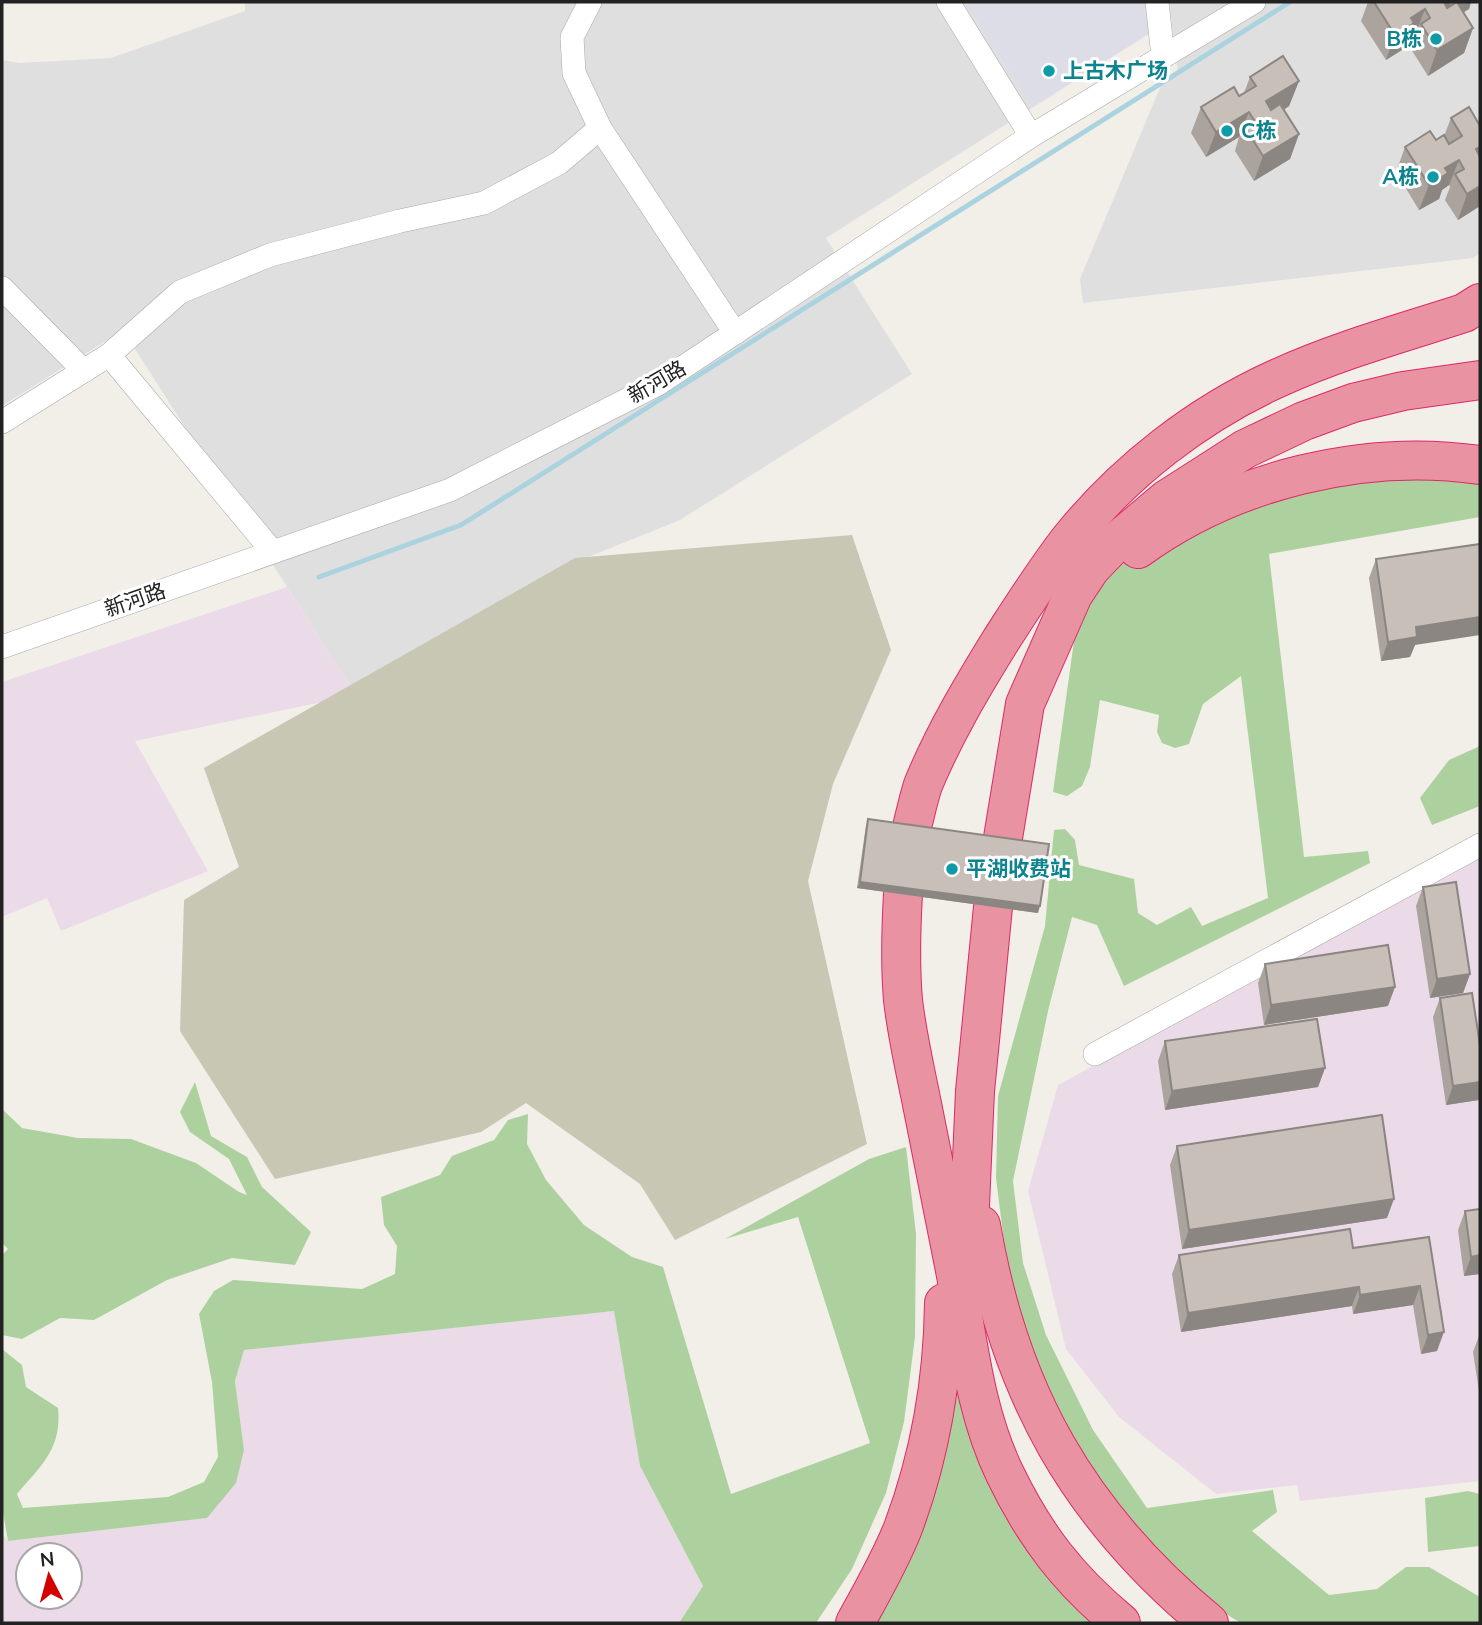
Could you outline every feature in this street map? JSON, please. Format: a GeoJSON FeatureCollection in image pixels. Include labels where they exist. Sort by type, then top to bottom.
{"type":"FeatureCollection","features":[{"type":"Feature","properties":{"kind":"highway"},"geometry":{"type":"LineString","coordinates":[[911,831],[922,788],[967,694],[1022,607],[1070,539],[1141,465],[1217,411],[1278,378],[1464,313],[1480,303]]}},
{"type":"Feature","properties":{"kind":"highway"},"geometry":{"type":"LineString","coordinates":[[967,694],[1101,528],[1154,484],[1192,459],[1236,431],[1296,402],[1347,384],[1480,359]]}},
{"type":"Feature","properties":{"kind":"highway"},"geometry":{"type":"LineString","coordinates":[[1002,844],[1025,704],[1073,596],[1091,568],[1115,543],[1167,499],[1245,449],[1304,421],[1353,403],[1404,391],[1480,380]]}},
{"type":"Feature","properties":{"kind":"highway"},"geometry":{"type":"LineString","coordinates":[[1025,704],[1067,623],[1086,596],[1117,564],[1155,536],[1199,512],[1249,491],[1347,465],[1433,460],[1480,465]]}},
{"type":"Feature","properties":{"kind":"highway"},"geometry":{"type":"LineString","coordinates":[[903,894],[903,998],[910,1049],[962,1308],[975,1388],[985,1425],[1004,1473],[1050,1551],[1086,1594],[1121,1623]]}},
{"type":"Feature","properties":{"kind":"highway"},"geometry":{"type":"LineString","coordinates":[[993,907],[975,1091],[969,1228],[990,1384],[1019,1466],[1063,1542],[1097,1583],[1146,1623]]}},
{"type":"Feature","properties":{"kind":"highway"},"geometry":{"type":"LineString","coordinates":[[975,1091],[981,1224],[989,1270],[1025,1385],[1076,1480],[1103,1517],[1149,1569],[1209,1623]]}},
{"type":"Feature","properties":{"kind":"highway"},"geometry":{"type":"LineString","coordinates":[[855,1623],[892,1551],[919,1479],[929,1444],[943,1343],[944,1255],[921,1099]]}},
{"type":"Feature","properties":{"kind":"street"},"geometry":{"type":"LineString","coordinates":[[590,2],[572,37],[574,73],[600,128],[735,333]]}},
{"type":"Feature","properties":{"kind":"street"},"geometry":{"type":"LineString","coordinates":[[948,2],[1031,136]]}},
{"type":"Feature","properties":{"kind":"street"},"geometry":{"type":"LineString","coordinates":[[1157,2],[1163,58]]}},
{"type":"Feature","properties":{"kind":"street","name":"新河路"},"geometry":{"type":"LineString","coordinates":[[2,647],[450,490],[658,384],[1031,136],[1254,2]]}},
{"type":"Feature","properties":{"kind":"street"},"geometry":{"type":"LineString","coordinates":[[2,422],[109,355],[180,292],[270,255],[400,221],[484,203],[559,163],[600,128]]}},
{"type":"Feature","properties":{"kind":"street"},"geometry":{"type":"LineString","coordinates":[[2,288],[84,370]]}},
{"type":"Feature","properties":{"kind":"street"},"geometry":{"type":"LineString","coordinates":[[109,355],[273,552]]}},
{"type":"Feature","properties":{"kind":"street"},"geometry":{"type":"LineString","coordinates":[[1096,1054],[1480,845]]}},
{"type":"Feature","properties":{"kind":"shaded area"},"geometry":{"type":"Polygon","coordinates":[[[245,2],[964,2],[1032,108],[826,238],[912,374],[680,520],[551,572],[356,695],[123,330],[2,406],[2,60],[20,63],[111,58],[245,11],[245,2]]]}},
{"type":"Feature","properties":{"kind":"shaded area","name":"上古木广场"},"geometry":{"type":"Polygon","coordinates":[[[964,2],[1146,2],[1150,33],[1032,108],[964,2]]]}},
{"type":"Feature","properties":{"kind":"shaded area"},"geometry":{"type":"Polygon","coordinates":[[[1169,2],[1480,2],[1480,253],[1473,258],[1083,303],[1080,279],[1162,83],[1178,73],[1169,2]]]}},
{"type":"Feature","properties":{"kind":"shaded area"},"geometry":{"type":"Polygon","coordinates":[[[852,535],[891,650],[833,784],[808,881],[867,1144],[675,1240],[640,1184],[526,1103],[481,1132],[275,1179],[180,1031],[184,900],[239,867],[204,768],[575,558],[852,535]]]}},
{"type":"Feature","properties":{"kind":"shaded area"},"geometry":{"type":"Polygon","coordinates":[[[287,587],[356,695],[135,741],[208,871],[61,931],[47,898],[2,917],[2,682],[287,587]]]}},
{"type":"Feature","properties":{"kind":"shaded area"},"geometry":{"type":"Polygon","coordinates":[[[1480,856],[1480,1481],[1300,1501],[1297,1485],[1216,1494],[1119,1417],[1066,1349],[1028,1191],[1058,1085],[1480,856]]]}},
{"type":"Feature","properties":{"kind":"shaded area"},"geometry":{"type":"Polygon","coordinates":[[[614,1311],[640,1466],[703,1586],[679,1623],[2,1623],[2,1534],[8,1541],[207,1518],[244,1450],[235,1381],[244,1350],[614,1311]]]}},
{"type":"Feature","properties":{"kind":"green space"},"geometry":{"type":"Polygon","coordinates":[[[1480,461],[1480,517],[1269,554],[1304,857],[1368,851],[1370,863],[1124,986],[1097,925],[1072,917],[1048,1011],[1013,1181],[1023,1263],[1046,1335],[1093,1430],[1147,1508],[1273,1490],[1277,1512],[1252,1531],[1329,1595],[1377,1589],[1406,1567],[1429,1567],[1480,1597],[1480,1623],[1241,1623],[1175,1574],[1120,1513],[1042,1390],[1008,1273],[996,1178],[998,1096],[1045,926],[1054,830],[1065,829],[1075,840],[1079,865],[1134,879],[1138,913],[1157,925],[1191,907],[1202,926],[1268,898],[1241,676],[1203,704],[1189,744],[1175,748],[1162,743],[1157,732],[1159,715],[1100,700],[1090,767],[1082,786],[1067,796],[1053,792],[1074,641],[1083,606],[1103,575],[1218,495],[1480,461]]]}},
{"type":"Feature","properties":{"kind":"green space"},"geometry":{"type":"Polygon","coordinates":[[[1480,746],[1480,806],[1432,825],[1420,798],[1449,760],[1480,746]]]}},
{"type":"Feature","properties":{"kind":"green space"},"geometry":{"type":"Polygon","coordinates":[[[195,1082],[211,1136],[247,1157],[262,1187],[311,1232],[295,1265],[232,1258],[167,1280],[94,1320],[60,1318],[22,1339],[2,1335],[2,1255],[8,1249],[2,1243],[2,1109],[22,1128],[78,1138],[131,1139],[196,1163],[247,1195],[229,1159],[190,1132],[180,1112],[195,1082]]]}},
{"type":"Feature","properties":{"kind":"green space"},"geometry":{"type":"Polygon","coordinates":[[[528,1114],[527,1144],[546,1180],[584,1225],[632,1257],[663,1267],[731,1494],[870,1443],[798,1217],[725,1239],[869,1159],[906,1147],[916,1234],[915,1337],[904,1422],[886,1493],[852,1569],[816,1623],[679,1623],[703,1586],[640,1466],[614,1311],[244,1350],[235,1381],[244,1450],[236,1483],[207,1518],[8,1541],[2,1506],[2,1349],[22,1365],[26,1387],[58,1408],[57,1434],[53,1445],[42,1465],[17,1494],[23,1508],[168,1497],[204,1482],[218,1457],[212,1382],[199,1314],[214,1291],[233,1280],[362,1289],[395,1274],[397,1246],[384,1225],[381,1197],[440,1175],[452,1156],[494,1140],[508,1120],[528,1114]]]}},
{"type":"Feature","properties":{"kind":"green space"},"geometry":{"type":"Polygon","coordinates":[[[951,1376],[972,1439],[1111,1623],[862,1623],[951,1376]]]}},
{"type":"Feature","properties":{"kind":"green space"},"geometry":{"type":"Polygon","coordinates":[[[1468,1491],[1480,1494],[1480,1546],[1428,1552],[1425,1498],[1468,1491]]]}},
{"type":"Feature","properties":{"kind":"building"},"geometry":{"type":"Polygon","coordinates":[[[1374,2],[1444,2],[1447,8],[1457,2],[1473,28],[1437,50],[1421,24],[1430,18],[1425,9],[1411,18],[1414,23],[1395,35],[1374,2]]]}},
{"type":"Feature","properties":{"kind":"building"},"geometry":{"type":"Polygon","coordinates":[[[1283,56],[1299,81],[1266,101],[1271,110],[1280,104],[1299,134],[1263,156],[1244,126],[1254,120],[1249,112],[1216,132],[1201,107],[1234,87],[1239,96],[1256,86],[1250,77],[1283,56]]]}},
{"type":"Feature","properties":{"kind":"building"},"geometry":{"type":"Polygon","coordinates":[[[1469,107],[1480,126],[1480,147],[1476,149],[1480,157],[1480,186],[1467,194],[1455,174],[1464,169],[1459,160],[1445,168],[1448,173],[1429,185],[1405,147],[1430,131],[1436,140],[1444,135],[1449,144],[1462,136],[1451,118],[1469,107]]]}},
{"type":"Feature","properties":{"kind":"building"},"geometry":{"type":"Polygon","coordinates":[[[1480,544],[1480,617],[1416,627],[1417,637],[1388,642],[1376,559],[1480,544]]]}},
{"type":"Feature","properties":{"kind":"building","name":"平湖收费站"},"geometry":{"type":"Polygon","coordinates":[[[868,819],[1049,844],[1040,906],[860,882],[868,819]]]}},
{"type":"Feature","properties":{"kind":"building"},"geometry":{"type":"Polygon","coordinates":[[[1456,882],[1470,974],[1437,979],[1423,887],[1456,882]]]}},
{"type":"Feature","properties":{"kind":"building"},"geometry":{"type":"Polygon","coordinates":[[[1388,945],[1395,987],[1271,1005],[1265,964],[1388,945]]]}},
{"type":"Feature","properties":{"kind":"building"},"geometry":{"type":"Polygon","coordinates":[[[1472,993],[1480,1045],[1480,1082],[1453,1086],[1440,998],[1472,993]]]}},
{"type":"Feature","properties":{"kind":"building"},"geometry":{"type":"Polygon","coordinates":[[[1317,1019],[1325,1068],[1172,1091],[1165,1041],[1317,1019]]]}},
{"type":"Feature","properties":{"kind":"building"},"geometry":{"type":"Polygon","coordinates":[[[1382,1115],[1394,1199],[1189,1230],[1177,1146],[1382,1115]]]}},
{"type":"Feature","properties":{"kind":"building"},"geometry":{"type":"Polygon","coordinates":[[[1480,1209],[1480,1255],[1471,1257],[1465,1211],[1480,1209]]]}},
{"type":"Feature","properties":{"kind":"building"},"geometry":{"type":"Polygon","coordinates":[[[1350,1229],[1353,1248],[1429,1237],[1444,1332],[1428,1335],[1420,1286],[1360,1295],[1359,1287],[1188,1313],[1179,1255],[1350,1229]]]}},
{"type":"Feature","properties":{"kind":"waterway"},"geometry":{"type":"LineString","coordinates":[[319,577],[461,525],[1290,2]]}},
{"type":"Feature","properties":{"kind":"place","name":"B栋"},"geometry":{"type":"Point","coordinates":[1436,39]}},
{"type":"Feature","properties":{"kind":"place","name":"上古木广场"},"geometry":{"type":"Point","coordinates":[1049,71]}},
{"type":"Feature","properties":{"kind":"place","name":"C栋"},"geometry":{"type":"Point","coordinates":[1227,131]}},
{"type":"Feature","properties":{"kind":"place","name":"A栋"},"geometry":{"type":"Point","coordinates":[1433,177]}},
{"type":"Feature","properties":{"kind":"place","name":"平湖收费站"},"geometry":{"type":"Point","coordinates":[952,869]}}]}
